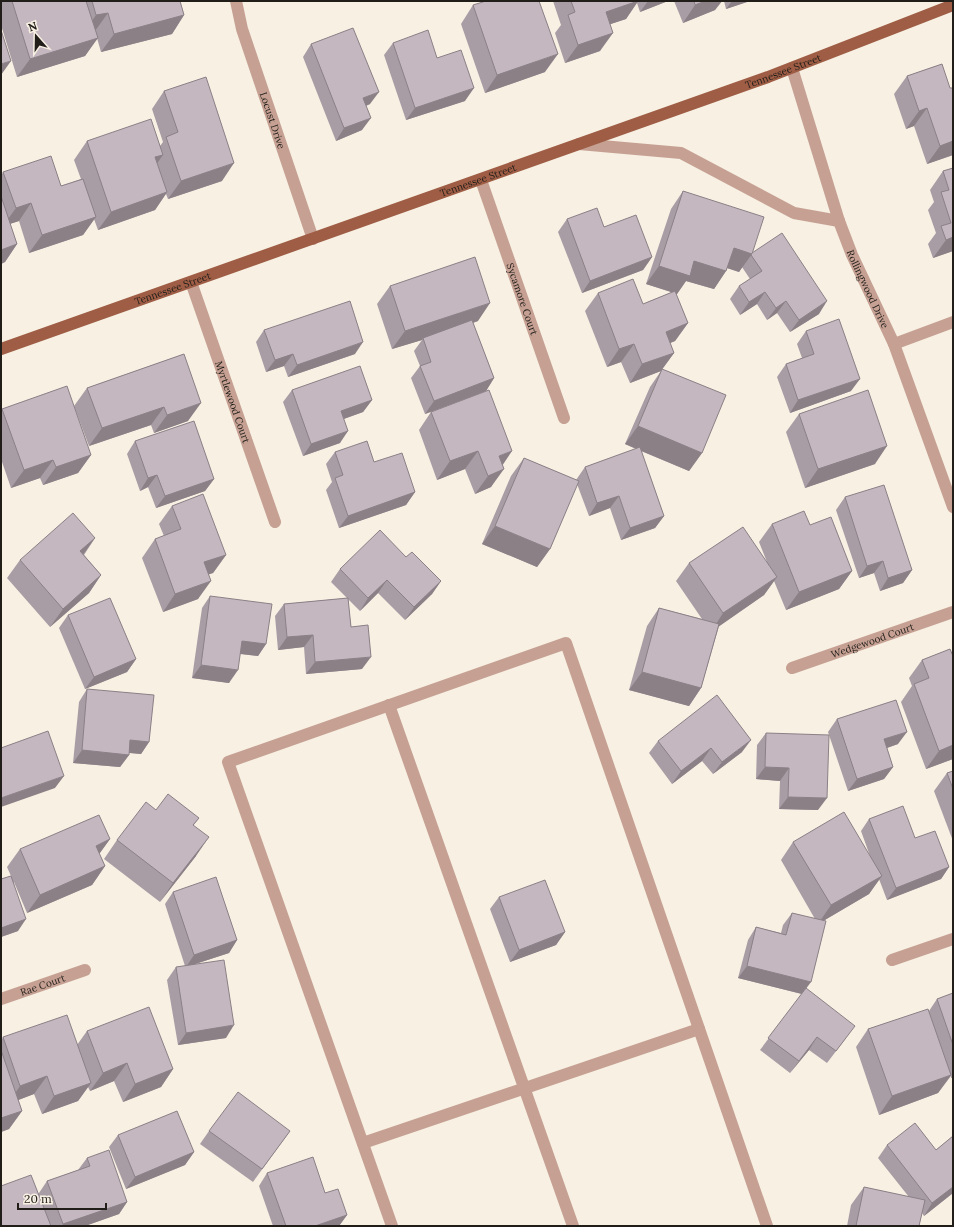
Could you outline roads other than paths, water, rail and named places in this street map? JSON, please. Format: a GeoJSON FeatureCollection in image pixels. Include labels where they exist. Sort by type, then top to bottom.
{"type":"FeatureCollection","features":[{"type":"Feature","properties":{"kind":"main road","name":"Tennessee Street"},"geometry":{"type":"LineString","coordinates":[[1,349],[481,180],[792,68],[953,5]]}},
{"type":"Feature","properties":{"kind":"street","name":"Locust Drive"},"geometry":{"type":"LineString","coordinates":[[236,1],[242,29],[313,239]]}},
{"type":"Feature","properties":{"kind":"street","name":"Rollingwood Drive"},"geometry":{"type":"LineString","coordinates":[[792,68],[839,221],[852,255],[894,344],[953,507]]}},
{"type":"Feature","properties":{"kind":"street"},"geometry":{"type":"LineString","coordinates":[[579,144],[681,153],[794,213],[839,221]]}},
{"type":"Feature","properties":{"kind":"street","name":"Sycamore Court"},"geometry":{"type":"LineString","coordinates":[[481,180],[564,418]]}},
{"type":"Feature","properties":{"kind":"street","name":"Myrtlewood Court"},"geometry":{"type":"LineString","coordinates":[[191,282],[275,522]]}},
{"type":"Feature","properties":{"kind":"street"},"geometry":{"type":"LineString","coordinates":[[894,344],[953,322]]}},
{"type":"Feature","properties":{"kind":"street","name":"Wedgewood Court"},"geometry":{"type":"LineString","coordinates":[[792,668],[953,612]]}},
{"type":"Feature","properties":{"kind":"street"},"geometry":{"type":"LineString","coordinates":[[392,1226],[228,762],[566,643],[767,1226]]}},
{"type":"Feature","properties":{"kind":"street"},"geometry":{"type":"LineString","coordinates":[[389,705],[572,1226]]}},
{"type":"Feature","properties":{"kind":"street"},"geometry":{"type":"LineString","coordinates":[[892,960],[953,939]]}},
{"type":"Feature","properties":{"kind":"street","name":"Rae Court"},"geometry":{"type":"LineString","coordinates":[[1,999],[85,970]]}},
{"type":"Feature","properties":{"kind":"street"},"geometry":{"type":"LineString","coordinates":[[363,1144],[699,1029]]}}]}
